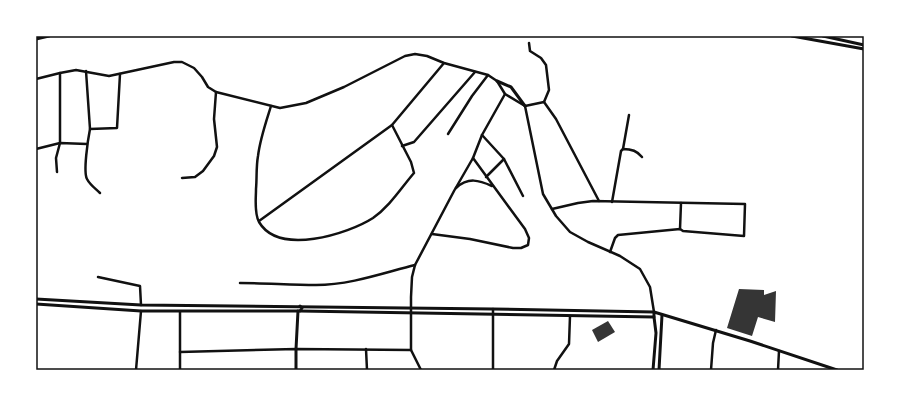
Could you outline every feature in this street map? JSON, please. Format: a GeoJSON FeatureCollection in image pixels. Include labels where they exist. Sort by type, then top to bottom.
{"type":"FeatureCollection","features":[{"type":"Feature","properties":{"kind":"street"},"geometry":{"type":"LineString","coordinates":[[36,39],[49,36]]}},
{"type":"Feature","properties":{"kind":"street"},"geometry":{"type":"LineString","coordinates":[[792,36],[864,47]]}},
{"type":"Feature","properties":{"kind":"street"},"geometry":{"type":"LineString","coordinates":[[823,36],[851,41],[864,47]]}},
{"type":"Feature","properties":{"kind":"street"},"geometry":{"type":"LineString","coordinates":[[850,46],[851,41]]}},
{"type":"Feature","properties":{"kind":"street"},"geometry":{"type":"LineString","coordinates":[[529,43],[530,51],[541,58],[546,65],[549,90],[544,102]]}},
{"type":"Feature","properties":{"kind":"street"},"geometry":{"type":"LineString","coordinates":[[36,79],[76,70],[109,76],[174,62],[182,62],[194,68],[208,87],[216,92],[280,108],[306,103],[344,87],[405,56],[415,54],[427,56],[444,63],[460,66],[488,75],[511,87],[525,106],[543,194],[556,216],[570,232],[588,242],[620,256],[640,269],[650,287],[654,312],[656,333],[653,370]]}},
{"type":"Feature","properties":{"kind":"street"},"geometry":{"type":"LineString","coordinates":[[259,221],[392,125],[444,63]]}},
{"type":"Feature","properties":{"kind":"street"},"geometry":{"type":"LineString","coordinates":[[86,71],[90,129],[85,174],[90,183],[100,193]]}},
{"type":"Feature","properties":{"kind":"street"},"geometry":{"type":"LineString","coordinates":[[402,146],[414,142],[475,72]]}},
{"type":"Feature","properties":{"kind":"street"},"geometry":{"type":"LineString","coordinates":[[57,172],[56,158],[60,143],[60,73]]}},
{"type":"Feature","properties":{"kind":"street"},"geometry":{"type":"LineString","coordinates":[[90,129],[117,128],[120,74]]}},
{"type":"Feature","properties":{"kind":"street"},"geometry":{"type":"LineString","coordinates":[[448,134],[472,96],[488,75]]}},
{"type":"Feature","properties":{"kind":"street"},"geometry":{"type":"LineString","coordinates":[[497,81],[505,94],[525,106],[544,102]]}},
{"type":"Feature","properties":{"kind":"street"},"geometry":{"type":"LineString","coordinates":[[182,178],[195,177],[203,171],[214,156],[217,147],[214,119],[216,92]]}},
{"type":"Feature","properties":{"kind":"street"},"geometry":{"type":"LineString","coordinates":[[421,370],[411,350],[412,277],[415,265],[473,158],[482,135],[505,94]]}},
{"type":"Feature","properties":{"kind":"street"},"geometry":{"type":"LineString","coordinates":[[544,102],[556,119],[599,201]]}},
{"type":"Feature","properties":{"kind":"street"},"geometry":{"type":"LineString","coordinates":[[271,106],[258,155],[255,201],[259,221],[274,235],[282,239],[315,239],[338,234],[362,224],[384,209],[401,191],[414,173],[411,162],[392,125]]}},
{"type":"Feature","properties":{"kind":"street"},"geometry":{"type":"LineString","coordinates":[[612,202],[629,115]]}},
{"type":"Feature","properties":{"kind":"street"},"geometry":{"type":"LineString","coordinates":[[482,135],[504,159],[523,196]]}},
{"type":"Feature","properties":{"kind":"street"},"geometry":{"type":"LineString","coordinates":[[36,149],[60,143],[88,144]]}},
{"type":"Feature","properties":{"kind":"street"},"geometry":{"type":"LineString","coordinates":[[623,149],[637,152],[642,157]]}},
{"type":"Feature","properties":{"kind":"street"},"geometry":{"type":"LineString","coordinates":[[432,234],[470,238],[513,248],[520,248],[528,245],[529,238],[524,230],[473,158]]}},
{"type":"Feature","properties":{"kind":"street"},"geometry":{"type":"LineString","coordinates":[[486,177],[504,159]]}},
{"type":"Feature","properties":{"kind":"street"},"geometry":{"type":"LineString","coordinates":[[454,191],[460,185],[472,180],[479,180],[492,186]]}},
{"type":"Feature","properties":{"kind":"street"},"geometry":{"type":"LineString","coordinates":[[552,209],[578,203],[599,201],[745,204],[744,236],[683,231],[680,229],[618,235],[615,238],[610,252]]}},
{"type":"Feature","properties":{"kind":"street"},"geometry":{"type":"LineString","coordinates":[[680,229],[681,203]]}},
{"type":"Feature","properties":{"kind":"street"},"geometry":{"type":"LineString","coordinates":[[240,283],[317,285],[365,278],[415,265]]}},
{"type":"Feature","properties":{"kind":"street"},"geometry":{"type":"LineString","coordinates":[[98,277],[140,286],[141,311],[136,370]]}},
{"type":"Feature","properties":{"kind":"street"},"geometry":{"type":"LineString","coordinates":[[36,299],[180,306],[493,308],[654,312],[716,330],[779,350],[830,369],[837,370]]}},
{"type":"Feature","properties":{"kind":"street"},"geometry":{"type":"LineString","coordinates":[[36,304],[180,312],[412,312],[654,317]]}},
{"type":"Feature","properties":{"kind":"street"},"geometry":{"type":"LineString","coordinates":[[180,306],[180,370]]}},
{"type":"Feature","properties":{"kind":"street"},"geometry":{"type":"LineString","coordinates":[[298,306],[302,308],[298,311]]}},
{"type":"Feature","properties":{"kind":"street"},"geometry":{"type":"LineString","coordinates":[[296,370],[298,311],[295,308],[298,306]]}},
{"type":"Feature","properties":{"kind":"street"},"geometry":{"type":"LineString","coordinates":[[493,308],[493,370]]}},
{"type":"Feature","properties":{"kind":"street"},"geometry":{"type":"LineString","coordinates":[[659,370],[662,315]]}},
{"type":"Feature","properties":{"kind":"street"},"geometry":{"type":"LineString","coordinates":[[554,370],[557,361],[569,344],[570,316]]}},
{"type":"Feature","properties":{"kind":"street"},"geometry":{"type":"LineString","coordinates":[[711,370],[713,343],[716,330]]}},
{"type":"Feature","properties":{"kind":"street"},"geometry":{"type":"LineString","coordinates":[[180,352],[296,349],[411,350]]}},
{"type":"Feature","properties":{"kind":"street"},"geometry":{"type":"LineString","coordinates":[[366,349],[367,370]]}},
{"type":"Feature","properties":{"kind":"street"},"geometry":{"type":"LineString","coordinates":[[778,370],[779,350]]}},
{"type":"Feature","properties":{"kind":"building"},"geometry":{"type":"Polygon","coordinates":[[[739,289],[764,290],[764,295],[776,291],[775,322],[758,317],[752,336],[727,328],[739,289]]]}},
{"type":"Feature","properties":{"kind":"building"},"geometry":{"type":"Polygon","coordinates":[[[608,321],[615,332],[598,342],[592,330],[608,321]]]}}]}
